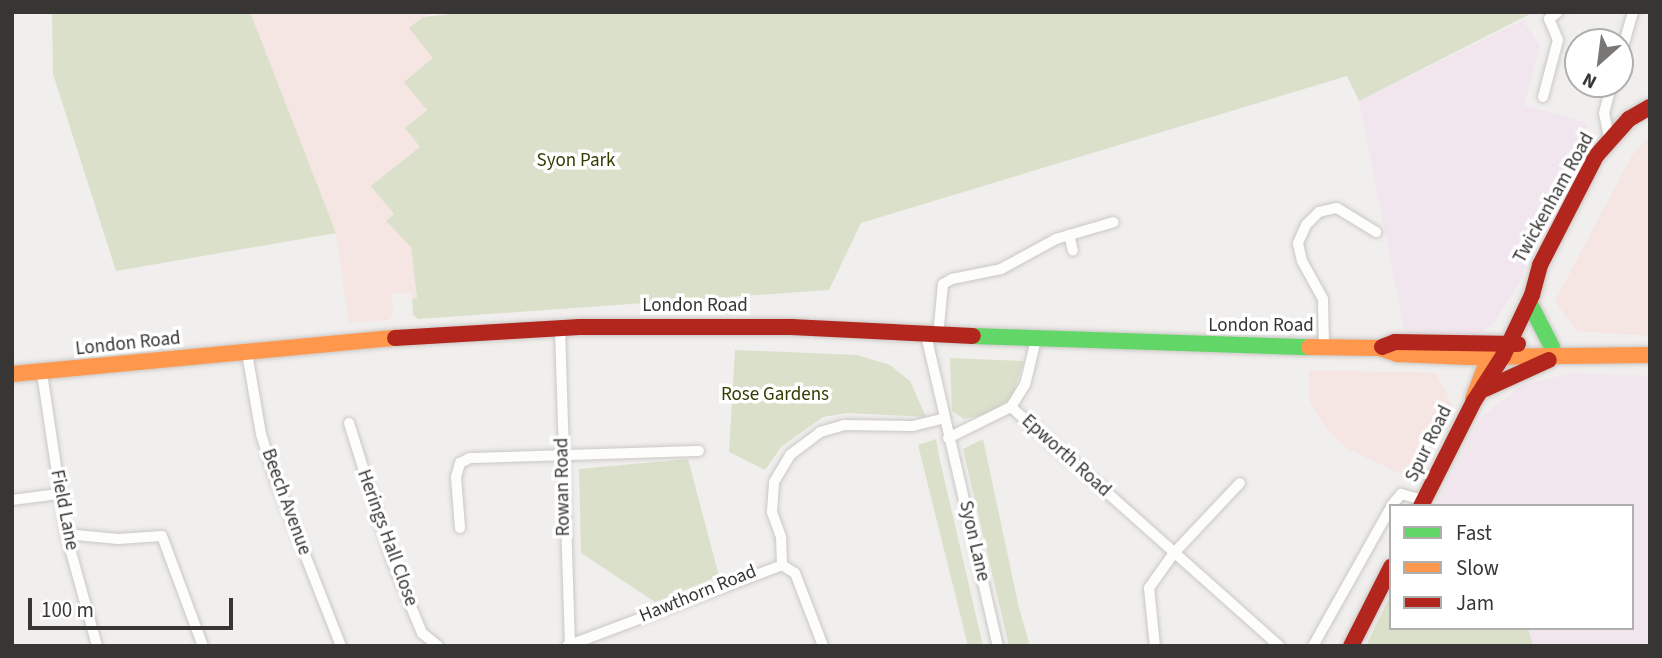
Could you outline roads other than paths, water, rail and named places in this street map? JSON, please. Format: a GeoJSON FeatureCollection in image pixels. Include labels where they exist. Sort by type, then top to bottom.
{"type":"FeatureCollection","features":[{"type":"Feature","properties":{"kind":"main road","name":"Twickenham Road"},"geometry":{"type":"LineString","coordinates":[[1499,350],[1609,138],[1629,119],[1650,107]]}},
{"type":"Feature","properties":{"kind":"main road"},"geometry":{"type":"LineString","coordinates":[[1479,395],[1559,353],[1530,294]]}},
{"type":"Feature","properties":{"kind":"main road","name":"London Road"},"geometry":{"type":"LineString","coordinates":[[12,374],[560,328],[791,327],[1036,340],[1379,348],[1397,354],[1499,350],[1650,355]]}},
{"type":"Feature","properties":{"kind":"main road","name":"Spur Road"},"geometry":{"type":"LineString","coordinates":[[1423,503],[1479,395],[1499,350]]}},
{"type":"Feature","properties":{"kind":"main road"},"geometry":{"type":"LineString","coordinates":[[1351,646],[1389,571]]}},
{"type":"Feature","properties":{"kind":"street"},"geometry":{"type":"LineString","coordinates":[[1543,97],[1558,40],[1549,19],[1558,12]]}},
{"type":"Feature","properties":{"kind":"street"},"geometry":{"type":"LineString","coordinates":[[1608,98],[1604,114],[1609,138]]}},
{"type":"Feature","properties":{"kind":"street"},"geometry":{"type":"LineString","coordinates":[[1324,347],[1323,299],[1302,261],[1298,243],[1306,225],[1319,212],[1337,208],[1376,232]]}},
{"type":"Feature","properties":{"kind":"street"},"geometry":{"type":"LineString","coordinates":[[1073,251],[1069,234],[1114,222]]}},
{"type":"Feature","properties":{"kind":"street","name":"Syon Lane"},"geometry":{"type":"LineString","coordinates":[[998,646],[943,418],[932,335],[943,284],[1002,268],[1069,234]]}},
{"type":"Feature","properties":{"kind":"street","name":"Rowan Road"},"geometry":{"type":"LineString","coordinates":[[560,328],[561,454],[569,645]]}},
{"type":"Feature","properties":{"kind":"street","name":"Epworth Road"},"geometry":{"type":"LineString","coordinates":[[1036,340],[1025,385],[1011,407],[1279,646]]}},
{"type":"Feature","properties":{"kind":"street","name":"Beech Avenue"},"geometry":{"type":"LineString","coordinates":[[247,353],[261,434],[274,476],[341,646]]}},
{"type":"Feature","properties":{"kind":"street","name":"Field Lane"},"geometry":{"type":"LineString","coordinates":[[42,373],[66,534],[97,646]]}},
{"type":"Feature","properties":{"kind":"street"},"geometry":{"type":"LineString","coordinates":[[948,438],[1011,407]]}},
{"type":"Feature","properties":{"kind":"street"},"geometry":{"type":"LineString","coordinates":[[782,565],[781,537],[772,512],[774,482],[790,455],[820,432],[844,425],[913,426],[943,418]]}},
{"type":"Feature","properties":{"kind":"street","name":"Herings Hall Close"},"geometry":{"type":"LineString","coordinates":[[349,423],[393,563],[422,633],[438,646]]}},
{"type":"Feature","properties":{"kind":"street"},"geometry":{"type":"LineString","coordinates":[[460,528],[456,477],[460,463],[470,457],[699,451]]}},
{"type":"Feature","properties":{"kind":"street"},"geometry":{"type":"LineString","coordinates":[[1155,646],[1149,588],[1174,553],[1240,483]]}},
{"type":"Feature","properties":{"kind":"street"},"geometry":{"type":"LineString","coordinates":[[12,500],[59,494]]}},
{"type":"Feature","properties":{"kind":"street"},"geometry":{"type":"LineString","coordinates":[[1393,504],[1401,494],[1423,503]]}},
{"type":"Feature","properties":{"kind":"street"},"geometry":{"type":"LineString","coordinates":[[1312,646],[1389,510]]}},
{"type":"Feature","properties":{"kind":"street"},"geometry":{"type":"LineString","coordinates":[[66,534],[118,539],[162,536],[203,646]]}},
{"type":"Feature","properties":{"kind":"street","name":"Hawthorn Road"},"geometry":{"type":"LineString","coordinates":[[569,645],[782,565],[795,573],[823,646]]}},
{"type":"Feature","properties":{"kind":"park label","name":"Syon Park"},"geometry":{"type":"Point","coordinates":[576,161]}},
{"type":"Feature","properties":{"kind":"park label","name":"Rose Gardens"},"geometry":{"type":"Point","coordinates":[775,395]}}]}
